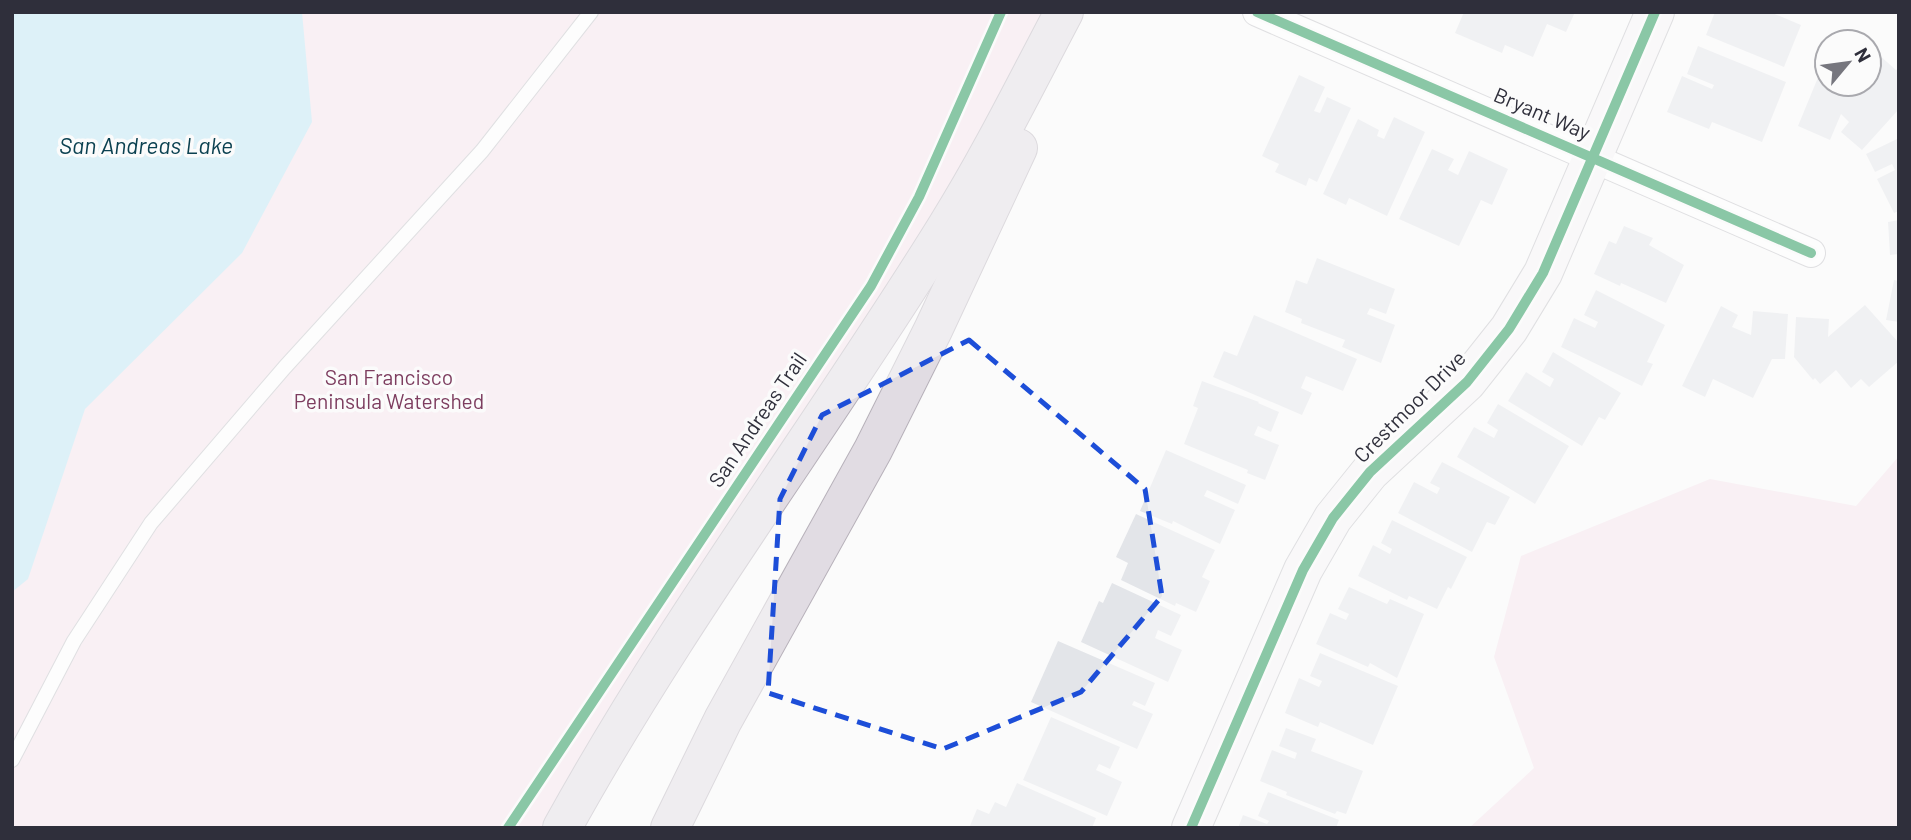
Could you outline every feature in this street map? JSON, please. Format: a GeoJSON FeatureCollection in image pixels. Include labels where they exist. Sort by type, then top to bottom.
{"type":"FeatureCollection","features":[{"type":"Feature","properties":{"kind":"highway"},"geometry":{"type":"LineString","coordinates":[[562,828],[642,692],[949,223],[1064,12]]}},
{"type":"Feature","properties":{"kind":"highway"},"geometry":{"type":"LineString","coordinates":[[670,828],[723,720],[840,512],[928,341],[1018,147],[1070,12]]}},
{"type":"Feature","properties":{"kind":"street","name":"Bryant Way"},"geometry":{"type":"LineString","coordinates":[[1257,12],[1811,253]]}},
{"type":"Feature","properties":{"kind":"street","name":"Crestmoor Drive"},"geometry":{"type":"LineString","coordinates":[[1191,828],[1303,570],[1333,518],[1370,472],[1467,382],[1509,329],[1543,273],[1655,12]]}},
{"type":"Feature","properties":{"kind":"lane"},"geometry":{"type":"LineString","coordinates":[[12,760],[74,641],[151,523],[285,367],[482,151],[591,12]]}},
{"type":"Feature","properties":{"kind":"highlighted area"},"geometry":{"type":"Polygon","coordinates":[[[969,340],[1145,489],[1162,596],[1081,692],[943,749],[768,693],[780,499],[822,415],[969,340]]]}},
{"type":"Feature","properties":{"kind":"green space","name":"San Francisco Peninsula Watershed"},"geometry":{"type":"Polygon","coordinates":[[[12,12],[1064,12],[562,828],[12,828],[12,12]]]}},
{"type":"Feature","properties":{"kind":"green space"},"geometry":{"type":"Polygon","coordinates":[[[1899,456],[1899,828],[1469,828],[1534,768],[1494,657],[1521,556],[1710,479],[1856,506],[1899,456]]]}},
{"type":"Feature","properties":{"kind":"water","name":"San Andreas Lake"},"geometry":{"type":"Polygon","coordinates":[[[12,12],[302,12],[312,122],[242,253],[85,409],[28,579],[12,592],[12,12]]]}},
{"type":"Feature","properties":{"kind":"building"},"geometry":{"type":"Polygon","coordinates":[[[1464,12],[1575,12],[1566,32],[1547,24],[1533,57],[1505,45],[1502,53],[1455,33],[1464,12]]]}},
{"type":"Feature","properties":{"kind":"building"},"geometry":{"type":"Polygon","coordinates":[[[1715,12],[1770,12],[1801,25],[1784,67],[1706,35],[1715,12]]]}},
{"type":"Feature","properties":{"kind":"building"},"geometry":{"type":"Polygon","coordinates":[[[1698,46],[1786,82],[1762,142],[1712,122],[1709,129],[1667,112],[1682,76],[1712,89],[1714,85],[1687,74],[1698,46]]]}},
{"type":"Feature","properties":{"kind":"building"},"geometry":{"type":"Polygon","coordinates":[[[1883,58],[1896,70],[1899,67],[1899,109],[1862,150],[1841,132],[1849,122],[1841,114],[1830,140],[1798,126],[1813,90],[1813,98],[1883,98],[1883,58]]]}},
{"type":"Feature","properties":{"kind":"building"},"geometry":{"type":"Polygon","coordinates":[[[1299,75],[1325,87],[1314,111],[1320,113],[1327,97],[1351,108],[1317,182],[1309,178],[1306,186],[1275,172],[1279,164],[1262,156],[1299,75]]]}},
{"type":"Feature","properties":{"kind":"building"},"geometry":{"type":"Polygon","coordinates":[[[1394,117],[1425,132],[1387,216],[1349,198],[1346,205],[1323,194],[1358,119],[1379,130],[1377,136],[1384,139],[1394,117]]]}},
{"type":"Feature","properties":{"kind":"building"},"geometry":{"type":"Polygon","coordinates":[[[1899,138],[1899,211],[1894,213],[1877,179],[1895,170],[1892,164],[1875,172],[1866,154],[1899,138]]]}},
{"type":"Feature","properties":{"kind":"building"},"geometry":{"type":"Polygon","coordinates":[[[1432,149],[1454,159],[1448,170],[1458,175],[1469,151],[1508,169],[1492,205],[1481,200],[1459,246],[1399,219],[1432,149]]]}},
{"type":"Feature","properties":{"kind":"building"},"geometry":{"type":"Polygon","coordinates":[[[1899,220],[1899,254],[1890,255],[1888,222],[1899,220]]]}},
{"type":"Feature","properties":{"kind":"building"},"geometry":{"type":"Polygon","coordinates":[[[1624,226],[1653,238],[1649,245],[1684,265],[1666,303],[1594,274],[1609,241],[1616,244],[1624,226]]]}},
{"type":"Feature","properties":{"kind":"building"},"geometry":{"type":"Polygon","coordinates":[[[1317,258],[1395,289],[1386,314],[1370,308],[1367,314],[1395,325],[1381,363],[1342,347],[1345,340],[1301,323],[1302,319],[1285,312],[1296,280],[1307,284],[1317,258]]]}},
{"type":"Feature","properties":{"kind":"building"},"geometry":{"type":"Polygon","coordinates":[[[1894,280],[1899,281],[1899,322],[1886,320],[1894,280]]]}},
{"type":"Feature","properties":{"kind":"building"},"geometry":{"type":"Polygon","coordinates":[[[1596,290],[1665,325],[1647,362],[1653,364],[1642,386],[1561,347],[1574,318],[1595,328],[1598,322],[1584,315],[1596,290]]]}},
{"type":"Feature","properties":{"kind":"building"},"geometry":{"type":"Polygon","coordinates":[[[1865,305],[1899,343],[1899,361],[1869,387],[1861,379],[1851,388],[1836,370],[1820,384],[1815,378],[1813,380],[1794,357],[1796,317],[1829,319],[1828,337],[1865,305]]]}},
{"type":"Feature","properties":{"kind":"building"},"geometry":{"type":"Polygon","coordinates":[[[1721,306],[1738,315],[1732,327],[1751,335],[1753,311],[1788,314],[1785,359],[1772,359],[1753,398],[1713,379],[1705,397],[1682,386],[1721,306]]]}},
{"type":"Feature","properties":{"kind":"building"},"geometry":{"type":"Polygon","coordinates":[[[1254,315],[1357,359],[1343,391],[1306,376],[1301,388],[1312,393],[1302,415],[1213,377],[1224,351],[1237,356],[1254,315]]]}},
{"type":"Feature","properties":{"kind":"building"},"geometry":{"type":"Polygon","coordinates":[[[1553,352],[1621,393],[1605,420],[1599,417],[1582,446],[1508,401],[1526,372],[1550,387],[1554,379],[1542,372],[1553,352]]]}},
{"type":"Feature","properties":{"kind":"building"},"geometry":{"type":"Polygon","coordinates":[[[1202,381],[1279,412],[1271,432],[1258,426],[1254,435],[1279,445],[1265,480],[1247,473],[1248,470],[1184,444],[1198,408],[1193,406],[1202,381]]]}},
{"type":"Feature","properties":{"kind":"building"},"geometry":{"type":"Polygon","coordinates":[[[1498,404],[1569,446],[1535,504],[1457,457],[1474,427],[1494,438],[1498,430],[1487,423],[1498,404]]]}},
{"type":"Feature","properties":{"kind":"building"},"geometry":{"type":"Polygon","coordinates":[[[1166,450],[1246,485],[1238,504],[1207,490],[1204,496],[1235,510],[1220,544],[1173,521],[1172,524],[1140,511],[1166,450]]]}},
{"type":"Feature","properties":{"kind":"building"},"geometry":{"type":"Polygon","coordinates":[[[1442,462],[1510,497],[1495,525],[1487,522],[1472,552],[1398,513],[1414,482],[1437,494],[1440,488],[1430,483],[1442,462]]]}},
{"type":"Feature","properties":{"kind":"building"},"geometry":{"type":"Polygon","coordinates":[[[1136,514],[1215,550],[1202,577],[1210,581],[1196,612],[1176,603],[1175,606],[1121,580],[1128,563],[1116,557],[1136,514]]]}},
{"type":"Feature","properties":{"kind":"building"},"geometry":{"type":"Polygon","coordinates":[[[1392,520],[1467,557],[1451,589],[1448,587],[1437,609],[1409,596],[1407,600],[1358,576],[1373,545],[1390,554],[1392,549],[1381,543],[1392,520]]]}},
{"type":"Feature","properties":{"kind":"building"},"geometry":{"type":"Polygon","coordinates":[[[1112,583],[1181,615],[1171,636],[1158,630],[1155,638],[1182,650],[1168,682],[1081,642],[1099,601],[1103,603],[1112,583]]]}},
{"type":"Feature","properties":{"kind":"building"},"geometry":{"type":"Polygon","coordinates":[[[1349,587],[1387,604],[1390,599],[1424,614],[1397,678],[1370,663],[1368,667],[1316,644],[1330,613],[1346,620],[1349,614],[1338,609],[1349,587]]]}},
{"type":"Feature","properties":{"kind":"building"},"geometry":{"type":"Polygon","coordinates":[[[1058,641],[1155,683],[1145,706],[1134,701],[1132,705],[1153,714],[1137,749],[1031,702],[1058,641]]]}},
{"type":"Feature","properties":{"kind":"building"},"geometry":{"type":"Polygon","coordinates":[[[1320,653],[1398,686],[1373,745],[1320,722],[1318,727],[1285,713],[1299,678],[1319,687],[1322,681],[1310,676],[1320,653]]]}},
{"type":"Feature","properties":{"kind":"building"},"geometry":{"type":"Polygon","coordinates":[[[1051,717],[1120,747],[1110,769],[1099,764],[1096,770],[1122,782],[1107,816],[1023,780],[1051,717]]]}},
{"type":"Feature","properties":{"kind":"building"},"geometry":{"type":"Polygon","coordinates":[[[1286,728],[1316,739],[1311,751],[1363,771],[1346,814],[1337,811],[1335,814],[1286,795],[1287,792],[1260,781],[1272,750],[1295,759],[1297,753],[1279,746],[1286,728]]]}},
{"type":"Feature","properties":{"kind":"building"},"geometry":{"type":"Polygon","coordinates":[[[1017,783],[1096,818],[1092,828],[969,828],[977,809],[989,814],[995,802],[1006,807],[1017,783]]]}},
{"type":"Feature","properties":{"kind":"building"},"geometry":{"type":"Polygon","coordinates":[[[1268,792],[1339,820],[1336,828],[1238,828],[1243,815],[1267,824],[1269,821],[1258,816],[1268,792]]]}},
{"type":"Feature","properties":{"kind":"cycle path","name":"San Andreas Trail"},"geometry":{"type":"LineString","coordinates":[[508,828],[871,286],[919,197],[1001,12]]}},
{"type":"Feature","properties":{"kind":"cycle path"},"geometry":{"type":"LineString","coordinates":[[1257,12],[1811,253]]}},
{"type":"Feature","properties":{"kind":"cycle path"},"geometry":{"type":"LineString","coordinates":[[1191,828],[1303,570],[1333,518],[1370,472],[1467,382],[1509,329],[1543,273],[1655,12]]}}]}
